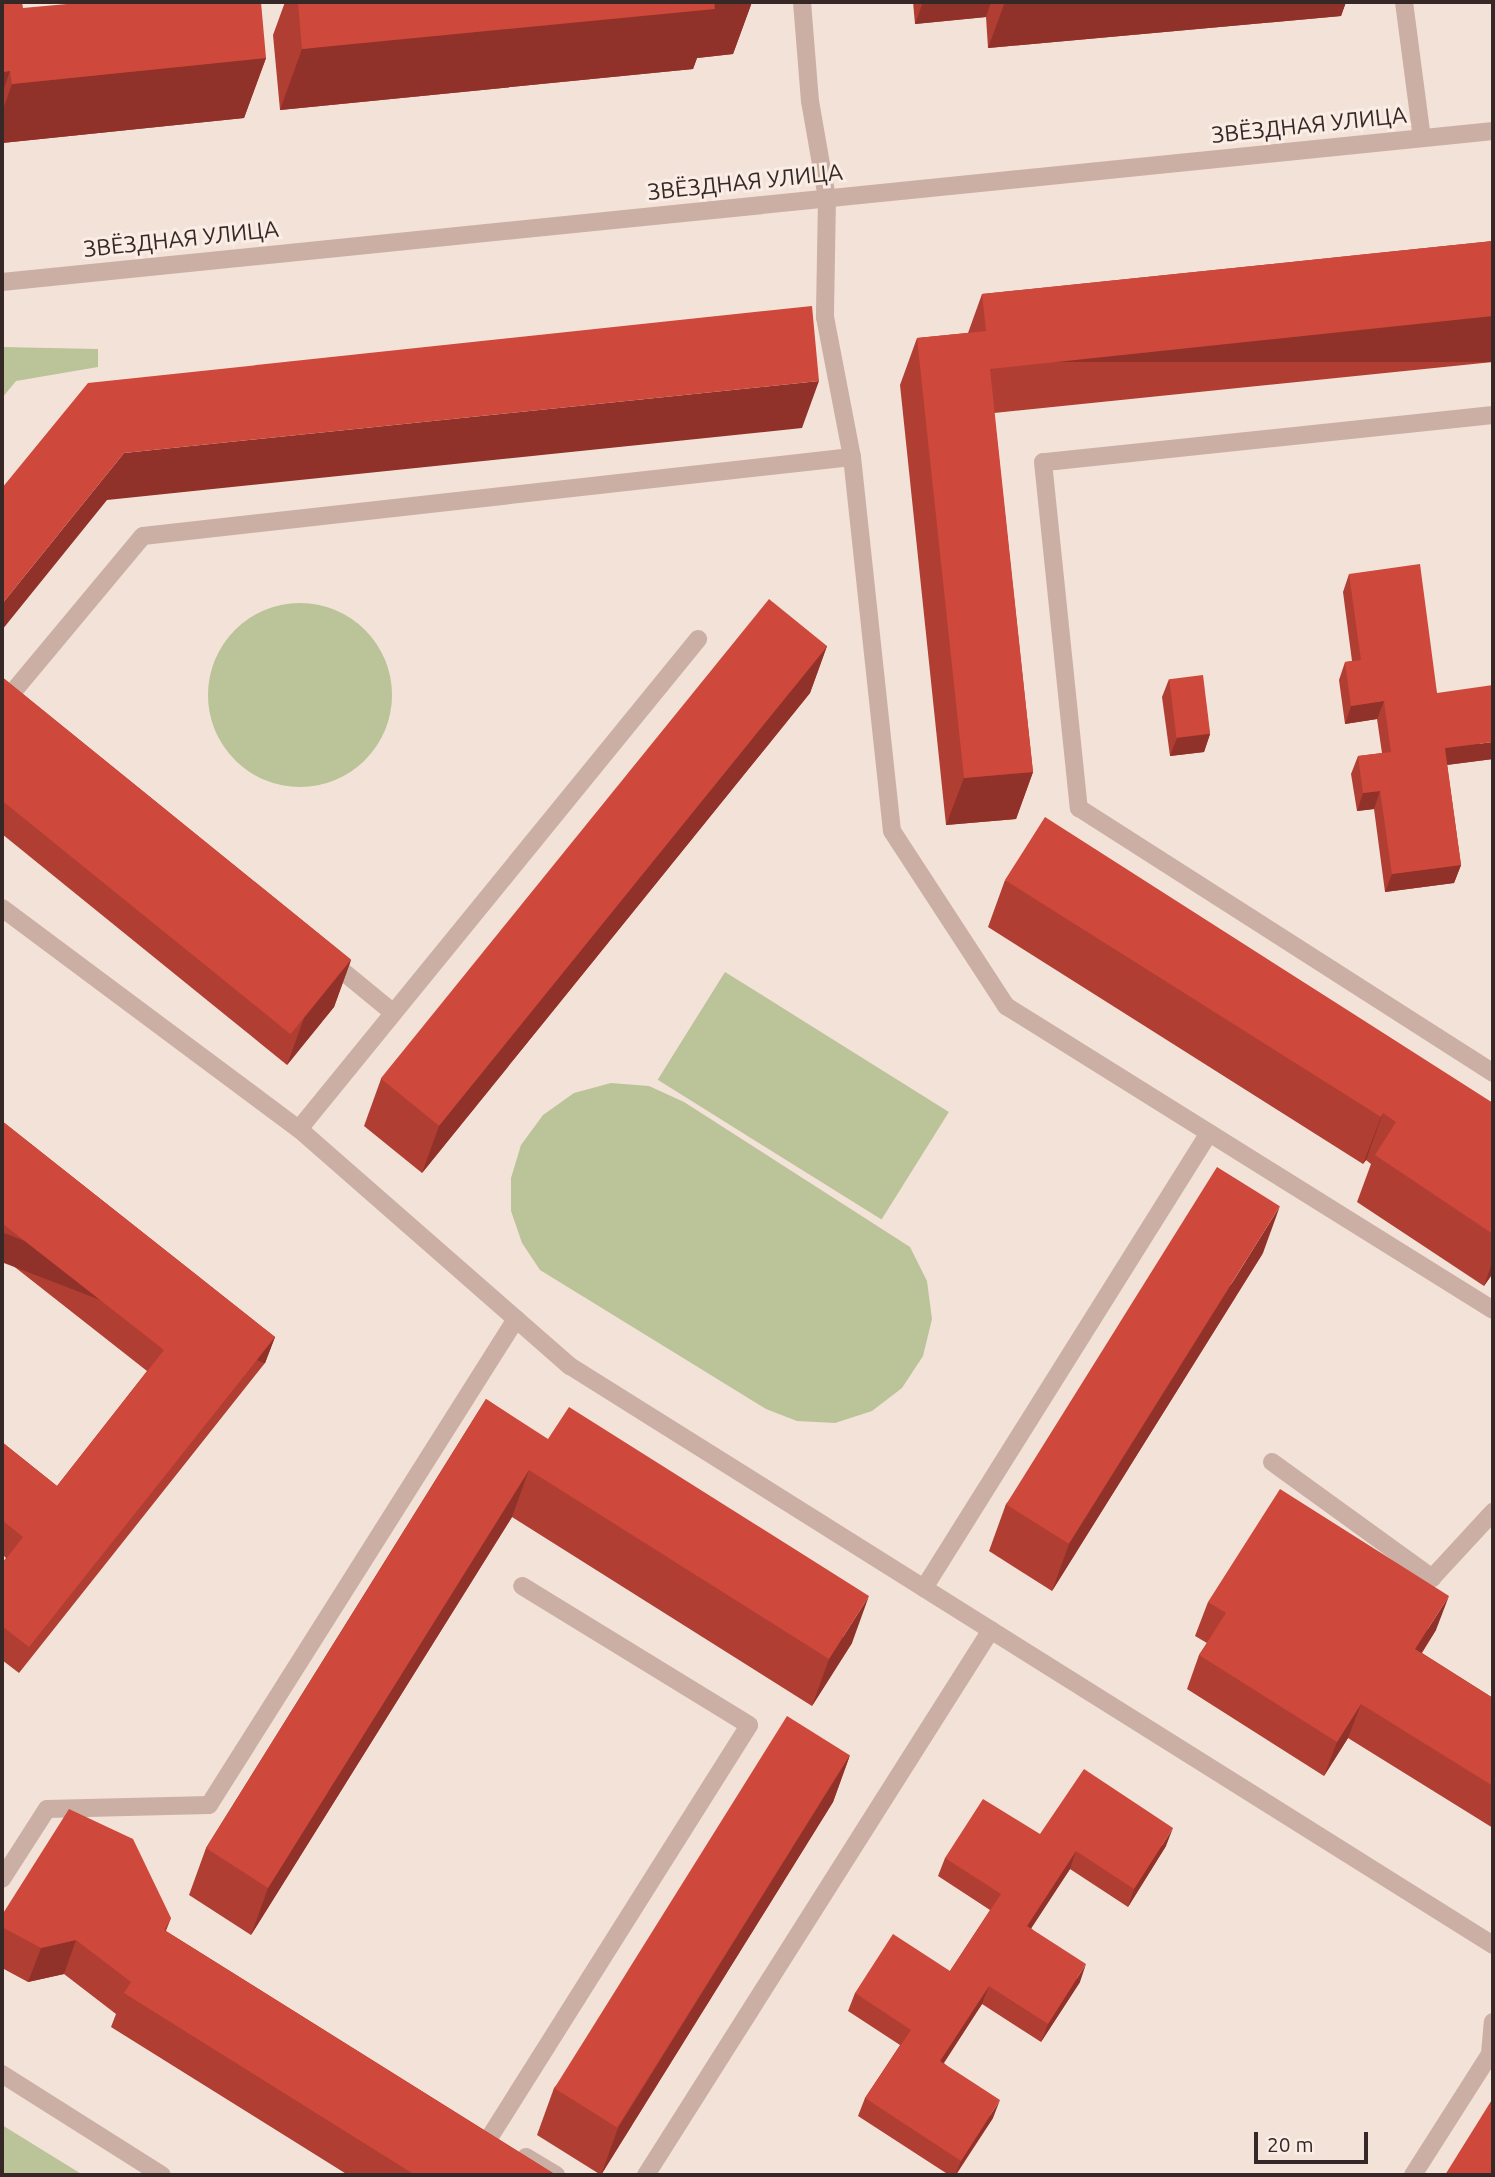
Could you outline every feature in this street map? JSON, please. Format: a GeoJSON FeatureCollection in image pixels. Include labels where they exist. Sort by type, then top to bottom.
{"type":"FeatureCollection","features":[{"type":"Feature","properties":{"kind":"street"},"geometry":{"type":"LineString","coordinates":[[802,2],[810,101],[827,198],[825,317],[852,457],[892,831],[1006,1006],[1493,1310]]}},
{"type":"Feature","properties":{"kind":"street"},"geometry":{"type":"LineString","coordinates":[[1404,2],[1422,138]]}},
{"type":"Feature","properties":{"kind":"street","name":"ЗВЁЗДНАЯ УЛИЦА"},"geometry":{"type":"LineString","coordinates":[[2,282],[1493,131]]}},
{"type":"Feature","properties":{"kind":"street"},"geometry":{"type":"LineString","coordinates":[[1493,415],[1043,462],[1079,808],[1493,1073]]}},
{"type":"Feature","properties":{"kind":"street"},"geometry":{"type":"LineString","coordinates":[[28,717],[7,699],[143,536],[852,457]]}},
{"type":"Feature","properties":{"kind":"street"},"geometry":{"type":"LineString","coordinates":[[299,1129],[391,1011],[698,639]]}},
{"type":"Feature","properties":{"kind":"street"},"geometry":{"type":"LineString","coordinates":[[2,908],[299,1129],[570,1366],[1493,1945]]}},
{"type":"Feature","properties":{"kind":"street"},"geometry":{"type":"LineString","coordinates":[[316,950],[391,1011]]}},
{"type":"Feature","properties":{"kind":"street"},"geometry":{"type":"LineString","coordinates":[[923,1588],[1209,1133]]}},
{"type":"Feature","properties":{"kind":"street"},"geometry":{"type":"LineString","coordinates":[[2,1879],[47,1809],[209,1805],[516,1320]]}},
{"type":"Feature","properties":{"kind":"street"},"geometry":{"type":"LineString","coordinates":[[1272,1462],[1432,1578],[1493,1512]]}},
{"type":"Feature","properties":{"kind":"street"},"geometry":{"type":"LineString","coordinates":[[522,1586],[749,1725],[485,2132],[556,2175]]}},
{"type":"Feature","properties":{"kind":"street"},"geometry":{"type":"LineString","coordinates":[[646,2175],[991,1630]]}},
{"type":"Feature","properties":{"kind":"street"},"geometry":{"type":"LineString","coordinates":[[1413,2175],[1490,2054],[1493,2022]]}},
{"type":"Feature","properties":{"kind":"street"},"geometry":{"type":"LineString","coordinates":[[2,2074],[162,2175]]}},
{"type":"Feature","properties":{"kind":"green space"},"geometry":{"type":"Polygon","coordinates":[[[2,347],[98,349],[98,367],[16,381],[2,398],[2,347]]]}},
{"type":"Feature","properties":{"kind":"green space"},"geometry":{"type":"Polygon","coordinates":[[[300,603],[335,610],[365,630],[385,660],[392,695],[385,730],[365,760],[335,780],[300,787],[265,780],[235,760],[215,730],[208,695],[215,660],[235,630],[265,610],[300,603]]]}},
{"type":"Feature","properties":{"kind":"green space"},"geometry":{"type":"Polygon","coordinates":[[[725,972],[949,1112],[882,1220],[658,1080],[725,972]]]}},
{"type":"Feature","properties":{"kind":"green space"},"geometry":{"type":"Polygon","coordinates":[[[611,1083],[649,1086],[684,1102],[910,1247],[927,1281],[932,1319],[923,1356],[902,1388],[872,1411],[835,1423],[797,1421],[766,1409],[540,1270],[522,1243],[511,1211],[511,1178],[521,1145],[543,1115],[574,1093],[611,1083]]]}},
{"type":"Feature","properties":{"kind":"green space"},"geometry":{"type":"Polygon","coordinates":[[[2,2125],[83,2175],[2,2175],[2,2125]]]}},
{"type":"Feature","properties":{"kind":"building"},"geometry":{"type":"Polygon","coordinates":[[[2,2],[22,2],[23,8],[89,2],[261,2],[266,58],[12,84],[10,71],[2,72],[2,2]]]}},
{"type":"Feature","properties":{"kind":"building"},"geometry":{"type":"Polygon","coordinates":[[[298,2],[714,2],[715,9],[302,49],[298,2]]]}},
{"type":"Feature","properties":{"kind":"building"},"geometry":{"type":"Polygon","coordinates":[[[1493,241],[1493,316],[990,369],[1033,772],[964,778],[917,338],[986,331],[982,294],[1493,241]]]}},
{"type":"Feature","properties":{"kind":"building"},"geometry":{"type":"Polygon","coordinates":[[[812,306],[819,381],[124,453],[2,604],[2,488],[88,383],[812,306]]]}},
{"type":"Feature","properties":{"kind":"building"},"geometry":{"type":"Polygon","coordinates":[[[1420,564],[1437,693],[1493,685],[1493,742],[1445,748],[1461,865],[1392,874],[1380,791],[1363,793],[1358,756],[1391,752],[1384,701],[1351,706],[1345,662],[1361,660],[1349,574],[1420,564]]]}},
{"type":"Feature","properties":{"kind":"building"},"geometry":{"type":"Polygon","coordinates":[[[769,599],[827,646],[439,1126],[381,1078],[769,599]]]}},
{"type":"Feature","properties":{"kind":"building"},"geometry":{"type":"Polygon","coordinates":[[[1203,675],[1210,734],[1176,738],[1169,679],[1203,675]]]}},
{"type":"Feature","properties":{"kind":"building"},"geometry":{"type":"Polygon","coordinates":[[[2,677],[351,960],[291,1034],[2,801],[2,677]]]}},
{"type":"Feature","properties":{"kind":"building"},"geometry":{"type":"Polygon","coordinates":[[[1045,817],[1493,1103],[1493,1234],[1375,1155],[1396,1122],[1383,1113],[1381,1117],[1005,880],[1045,817]]]}},
{"type":"Feature","properties":{"kind":"building"},"geometry":{"type":"Polygon","coordinates":[[[2,1121],[275,1337],[29,1647],[2,1626],[2,1564],[23,1537],[2,1520],[2,1442],[57,1486],[164,1350],[2,1225],[2,1121]]]}},
{"type":"Feature","properties":{"kind":"building"},"geometry":{"type":"Polygon","coordinates":[[[1217,1167],[1280,1206],[1069,1544],[1006,1505],[1217,1167]]]}},
{"type":"Feature","properties":{"kind":"building"},"geometry":{"type":"Polygon","coordinates":[[[486,1399],[548,1439],[569,1407],[869,1596],[829,1659],[529,1470],[268,1888],[206,1848],[486,1399]]]}},
{"type":"Feature","properties":{"kind":"building"},"geometry":{"type":"Polygon","coordinates":[[[1280,1489],[1449,1596],[1415,1649],[1493,1698],[1493,1786],[1361,1704],[1337,1742],[1199,1655],[1226,1613],[1208,1602],[1280,1489]]]}},
{"type":"Feature","properties":{"kind":"building"},"geometry":{"type":"Polygon","coordinates":[[[787,1716],[850,1755],[617,2128],[554,2088],[787,1716]]]}},
{"type":"Feature","properties":{"kind":"building"},"geometry":{"type":"Polygon","coordinates":[[[1084,1769],[1173,1828],[1134,1889],[1076,1851],[1027,1926],[1086,1964],[1048,2024],[989,1986],[940,2061],[1000,2100],[961,2161],[865,2098],[911,2030],[855,1993],[893,1934],[950,1971],[1001,1894],[945,1858],[983,1799],[1040,1834],[1084,1769]]]}},
{"type":"Feature","properties":{"kind":"building"},"geometry":{"type":"Polygon","coordinates":[[[69,1809],[133,1839],[171,1918],[164,1930],[556,2175],[415,2175],[124,1993],[131,1982],[76,1940],[41,1948],[2,1927],[2,1915],[69,1809]]]}},
{"type":"Feature","properties":{"kind":"building"},"geometry":{"type":"Polygon","coordinates":[[[1493,2098],[1493,2175],[1445,2175],[1493,2098]]]}}]}
